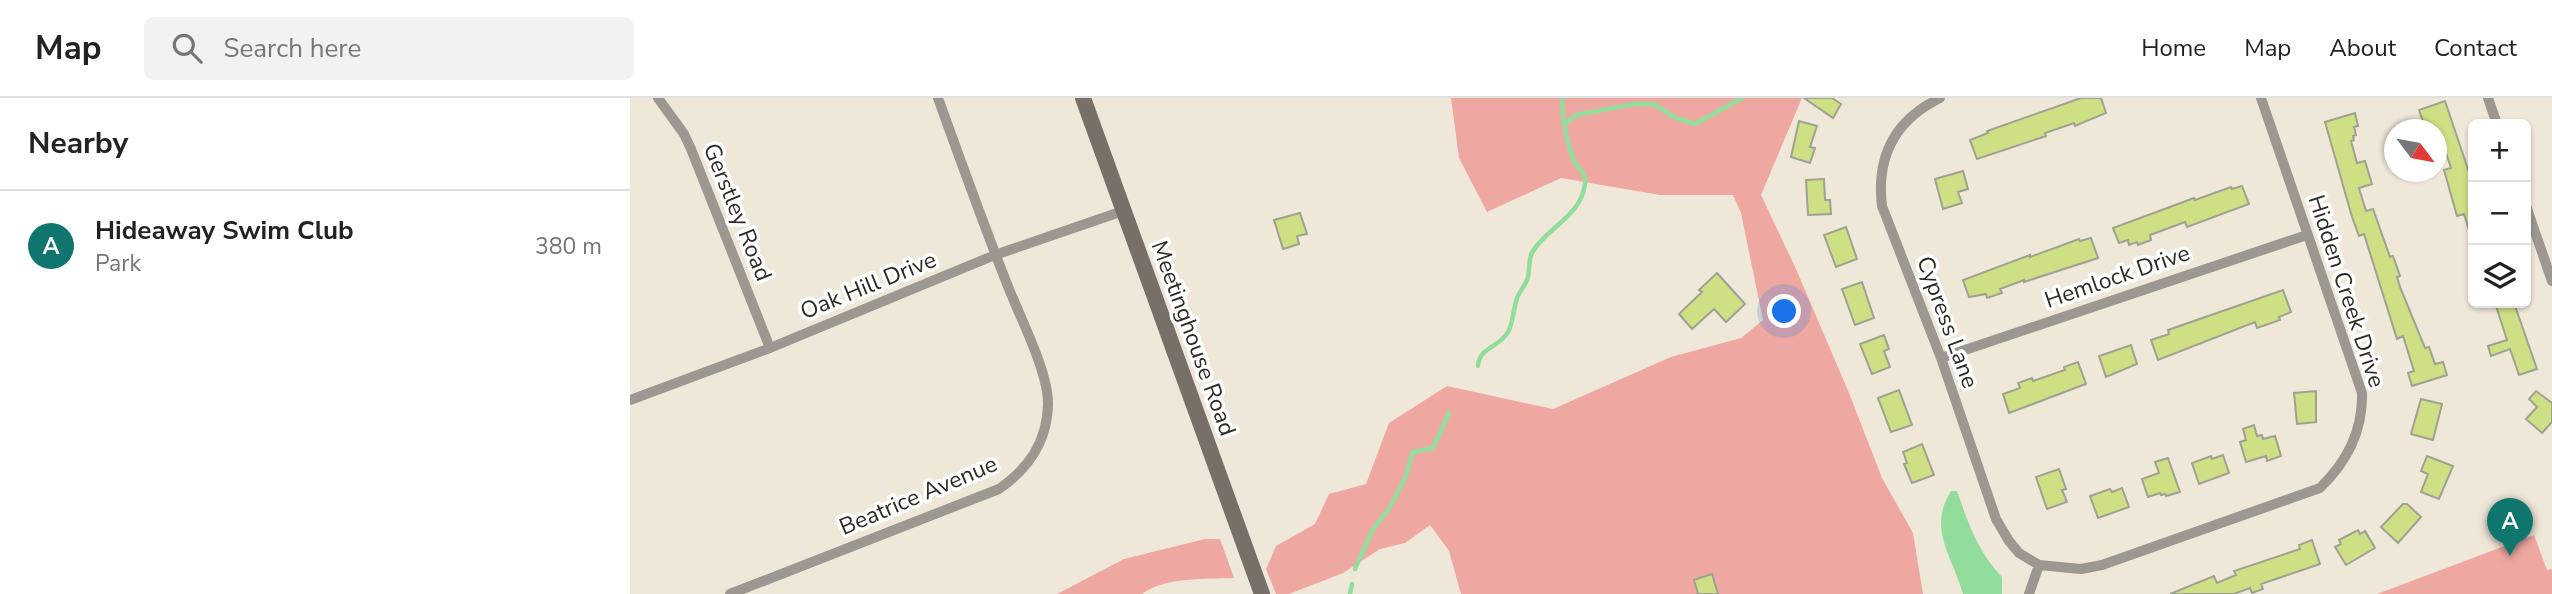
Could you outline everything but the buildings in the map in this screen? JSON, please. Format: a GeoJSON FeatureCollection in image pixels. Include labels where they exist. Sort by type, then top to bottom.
{"type":"FeatureCollection","features":[{"type":"Feature","properties":{"kind":"street","name":"Gerstley Road"},"geometry":{"type":"LineString","coordinates":[[658,98],[687,141],[770,348]]}},
{"type":"Feature","properties":{"kind":"street","name":"Beatrice Avenue"},"geometry":{"type":"LineString","coordinates":[[730,594],[999,489],[1018,476],[1030,462],[1043,435],[1047,419],[1048,392],[938,98]]}},
{"type":"Feature","properties":{"kind":"street","name":"Meetinghouse Road"},"geometry":{"type":"LineString","coordinates":[[1083,98],[1262,594]]}},
{"type":"Feature","properties":{"kind":"street","name":"Cypress Lane"},"geometry":{"type":"LineString","coordinates":[[1940,98],[1916,112],[1902,125],[1891,142],[1879,181],[1882,206],[1941,358],[1996,519],[2019,553],[2039,565]]}},
{"type":"Feature","properties":{"kind":"street","name":"Hidden Creek Drive"},"geometry":{"type":"LineString","coordinates":[[2039,565],[2081,569],[2102,565],[2320,488],[2346,460],[2359,427],[2361,393],[2261,98]]}},
{"type":"Feature","properties":{"kind":"street"},"geometry":{"type":"LineString","coordinates":[[2488,98],[2495,119]]}},
{"type":"Feature","properties":{"kind":"street","name":"Oak Hill Drive"},"geometry":{"type":"LineString","coordinates":[[630,400],[770,348],[995,255],[1123,211]]}},
{"type":"Feature","properties":{"kind":"street"},"geometry":{"type":"LineString","coordinates":[[2531,220],[2552,281]]}},
{"type":"Feature","properties":{"kind":"street","name":"Hemlock Drive"},"geometry":{"type":"LineString","coordinates":[[1941,358],[2307,235]]}},
{"type":"Feature","properties":{"kind":"street"},"geometry":{"type":"LineString","coordinates":[[2029,594],[2039,565]]}},
{"type":"Feature","properties":{"kind":"shaded area"},"geometry":{"type":"Polygon","coordinates":[[[1451,98],[1802,98],[1761,195],[1796,269],[1882,478],[1913,533],[1923,594],[1461,594],[1449,551],[1430,525],[1405,543],[1380,549],[1343,573],[1289,594],[1276,594],[1266,569],[1276,546],[1315,524],[1329,494],[1366,484],[1389,423],[1447,386],[1553,409],[1671,357],[1741,338],[1763,320],[1741,213],[1733,195],[1660,195],[1561,178],[1487,212],[1459,158],[1451,98]]]}},
{"type":"Feature","properties":{"kind":"shaded area"},"geometry":{"type":"Polygon","coordinates":[[[1951,491],[1957,491],[1980,547],[2002,577],[2002,594],[1963,594],[1942,531],[1941,518],[1951,491]]]}},
{"type":"Feature","properties":{"kind":"shaded area"},"geometry":{"type":"Polygon","coordinates":[[[2534,535],[2547,570],[2552,569],[2552,594],[2377,594],[2534,535]]]}},
{"type":"Feature","properties":{"kind":"shaded area"},"geometry":{"type":"Polygon","coordinates":[[[1205,539],[1220,539],[1234,578],[1173,582],[1151,588],[1142,594],[1057,594],[1124,559],[1205,539]]]}},
{"type":"Feature","properties":{"kind":"waterway"},"geometry":{"type":"LineString","coordinates":[[1478,366],[1482,355],[1508,332],[1516,300],[1528,277],[1531,254],[1571,213],[1582,195],[1585,177],[1574,161],[1569,146],[1562,98]]}},
{"type":"Feature","properties":{"kind":"waterway"},"geometry":{"type":"LineString","coordinates":[[1566,123],[1576,115],[1634,104],[1653,104],[1676,118],[1695,124],[1742,98]]}},
{"type":"Feature","properties":{"kind":"waterway"},"geometry":{"type":"LineString","coordinates":[[1355,569],[1372,531],[1390,507],[1405,478],[1413,452],[1433,448],[1449,413]]}},
{"type":"Feature","properties":{"kind":"waterway"},"geometry":{"type":"LineString","coordinates":[[1350,594],[1352,584]]}},
{"type":"Feature","properties":{"kind":"place","name":"Hideaway Swim Club"},"geometry":{"type":"Point","coordinates":[2510,556]}}]}
